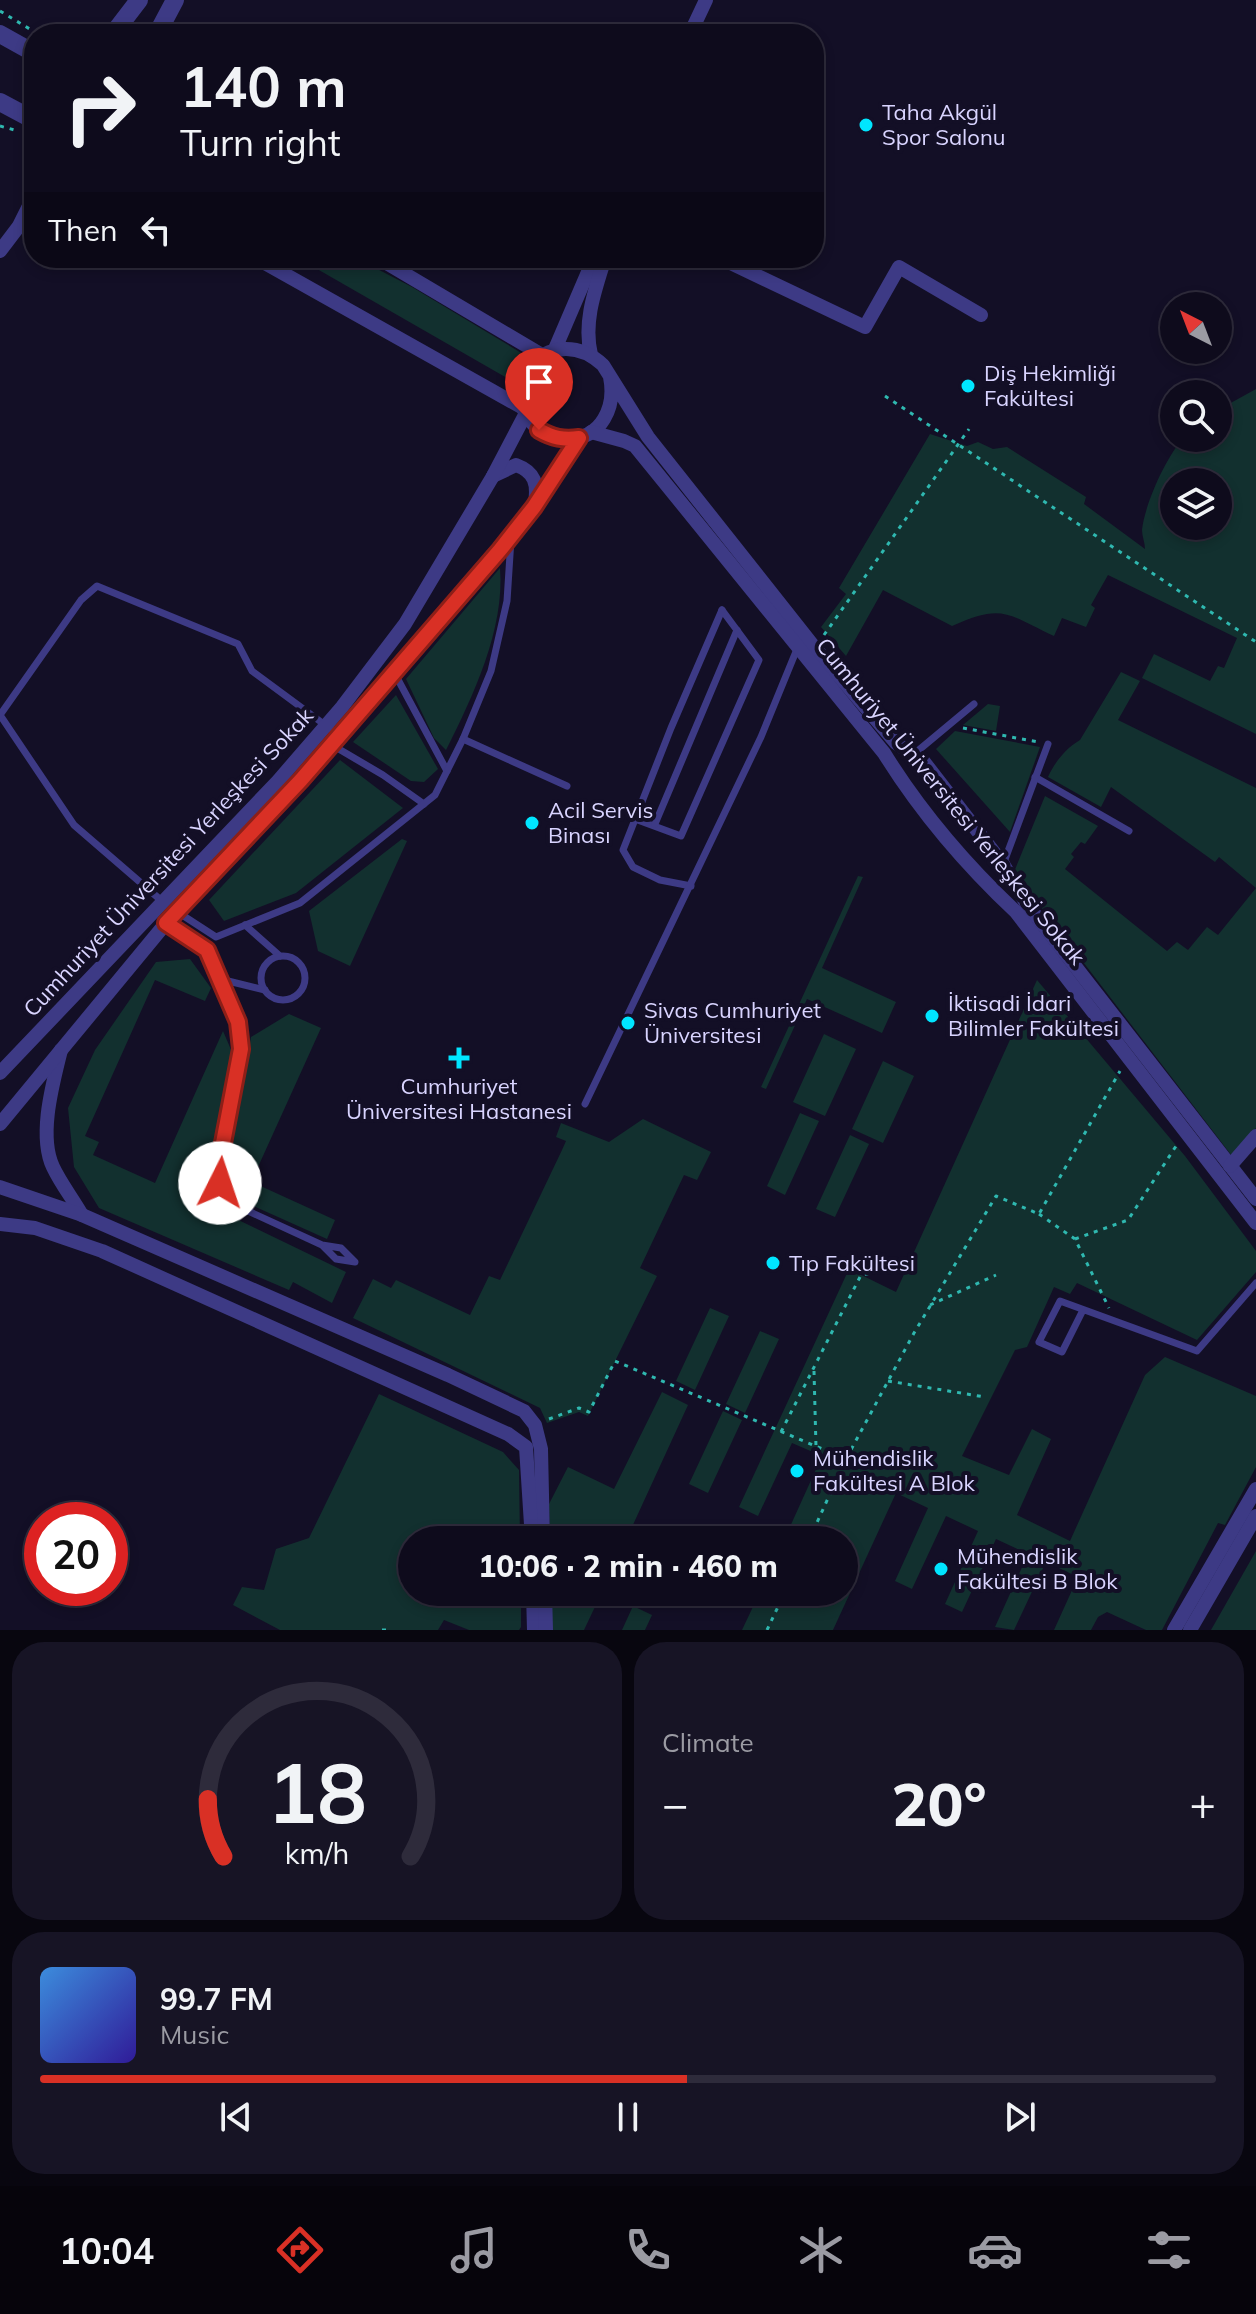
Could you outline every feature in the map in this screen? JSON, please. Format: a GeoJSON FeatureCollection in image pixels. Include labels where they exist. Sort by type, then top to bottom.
{"type":"FeatureCollection","features":[{"type":"Feature","properties":{"kind":"street"},"geometry":{"type":"LineString","coordinates":[[121,24],[139,0]]}},
{"type":"Feature","properties":{"kind":"street"},"geometry":{"type":"LineString","coordinates":[[162,24],[175,0]]}},
{"type":"Feature","properties":{"kind":"street"},"geometry":{"type":"LineString","coordinates":[[695,24],[706,0]]}},
{"type":"Feature","properties":{"kind":"street"},"geometry":{"type":"LineString","coordinates":[[0,34],[24,47]]}},
{"type":"Feature","properties":{"kind":"street"},"geometry":{"type":"LineString","coordinates":[[0,102],[24,121]]}},
{"type":"Feature","properties":{"kind":"street"},"geometry":{"type":"LineString","coordinates":[[0,251],[24,216]]}},
{"type":"Feature","properties":{"kind":"street"},"geometry":{"type":"LineString","coordinates":[[19,226],[24,222]]}},
{"type":"Feature","properties":{"kind":"street"},"geometry":{"type":"LineString","coordinates":[[741,268],[865,327],[899,267],[981,315]]}},
{"type":"Feature","properties":{"kind":"street"},"geometry":{"type":"LineString","coordinates":[[274,268],[524,410]]}},
{"type":"Feature","properties":{"kind":"street"},"geometry":{"type":"LineString","coordinates":[[396,268],[548,352],[569,348],[591,355],[587,331],[589,314],[602,268]]}},
{"type":"Feature","properties":{"kind":"street","name":"Cumhuriyet Üniversitesi Yerleşkesi Sokak"},"geometry":{"type":"LineString","coordinates":[[589,268],[548,352],[531,365],[523,378],[521,393],[524,410],[539,430],[551,437],[565,440],[585,435],[624,441],[635,446],[884,753],[904,786],[984,882],[1016,912],[1256,1223]]}},
{"type":"Feature","properties":{"kind":"street","name":"Cumhuriyet Üniversitesi Yerleşkesi Sokak"},"geometry":{"type":"LineString","coordinates":[[591,355],[603,365],[648,437],[815,648],[896,743],[924,762],[1003,864],[1026,903],[1256,1199]]}},
{"type":"Feature","properties":{"kind":"street","name":"Cumhuriyet Üniversitesi Yerleşkesi Sokak"},"geometry":{"type":"LineString","coordinates":[[0,1124],[171,917],[336,740],[511,536],[585,435],[603,422],[613,392],[610,377]]}},
{"type":"Feature","properties":{"kind":"street","name":"Cumhuriyet Üniversitesi Yerleşkesi Sokak"},"geometry":{"type":"LineString","coordinates":[[0,1073],[278,781],[325,727],[405,624],[493,476],[524,410]]}},
{"type":"Feature","properties":{"kind":"street"},"geometry":{"type":"LineString","coordinates":[[493,476],[516,465],[526,469],[533,476],[537,488],[534,507]]}},
{"type":"Feature","properties":{"kind":"street","name":"Cumhuriyet Üniversitesi Yerleşkesi Sokak"},"geometry":{"type":"LineString","coordinates":[[62,1046],[50,1097],[47,1134],[51,1164],[82,1215]]}},
{"type":"Feature","properties":{"kind":"street"},"geometry":{"type":"LineString","coordinates":[[1230,1166],[1256,1136]]}},
{"type":"Feature","properties":{"kind":"street"},"geometry":{"type":"LineString","coordinates":[[0,1187],[82,1215],[524,1411],[535,1425],[541,1449],[543,1526]]}},
{"type":"Feature","properties":{"kind":"street"},"geometry":{"type":"LineString","coordinates":[[0,1224],[35,1228],[102,1251],[508,1434],[526,1447],[531,1526]]}},
{"type":"Feature","properties":{"kind":"street"},"geometry":{"type":"LineString","coordinates":[[1174,1630],[1256,1489]]}},
{"type":"Feature","properties":{"kind":"street"},"geometry":{"type":"LineString","coordinates":[[1190,1630],[1256,1516]]}},
{"type":"Feature","properties":{"kind":"street"},"geometry":{"type":"LineString","coordinates":[[533,1606],[534,1630]]}},
{"type":"Feature","properties":{"kind":"street"},"geometry":{"type":"LineString","coordinates":[[545,1606],[546,1630]]}},
{"type":"Feature","properties":{"kind":"lane"},"geometry":{"type":"LineString","coordinates":[[171,917],[216,937],[300,903],[435,795],[463,739],[491,671],[507,601],[511,536]]}},
{"type":"Feature","properties":{"kind":"lane"},"geometry":{"type":"LineString","coordinates":[[163,902],[74,825],[0,715],[81,600],[97,586],[186,620],[238,644],[252,671],[325,727],[336,740],[424,804]]}},
{"type":"Feature","properties":{"kind":"lane"},"geometry":{"type":"LineString","coordinates":[[635,819],[681,836],[759,660],[722,610],[635,819],[623,850],[633,867],[660,880],[691,886]]}},
{"type":"Feature","properties":{"kind":"lane"},"geometry":{"type":"LineString","coordinates":[[655,824],[737,630]]}},
{"type":"Feature","properties":{"kind":"lane"},"geometry":{"type":"LineString","coordinates":[[585,1104],[761,737],[798,648]]}},
{"type":"Feature","properties":{"kind":"lane"},"geometry":{"type":"LineString","coordinates":[[393,672],[447,771]]}},
{"type":"Feature","properties":{"kind":"lane"},"geometry":{"type":"LineString","coordinates":[[914,754],[974,704]]}},
{"type":"Feature","properties":{"kind":"lane"},"geometry":{"type":"LineString","coordinates":[[463,739],[567,786]]}},
{"type":"Feature","properties":{"kind":"lane"},"geometry":{"type":"LineString","coordinates":[[1003,864],[1048,744]]}},
{"type":"Feature","properties":{"kind":"lane"},"geometry":{"type":"LineString","coordinates":[[1035,777],[1129,831]]}},
{"type":"Feature","properties":{"kind":"lane"},"geometry":{"type":"LineString","coordinates":[[171,917],[207,950],[238,1022],[241,1049],[218,1169],[220,1183],[235,1205],[322,1245]]}},
{"type":"Feature","properties":{"kind":"lane"},"geometry":{"type":"LineString","coordinates":[[245,925],[280,956]]}},
{"type":"Feature","properties":{"kind":"lane"},"geometry":{"type":"LineString","coordinates":[[220,979],[265,990],[280,1000],[293,998],[302,990],[306,978],[302,966],[293,957],[280,956],[265,965],[261,978],[265,990]]}},
{"type":"Feature","properties":{"kind":"lane"},"geometry":{"type":"LineString","coordinates":[[1083,1310],[1062,1352],[1039,1342],[1060,1301],[1197,1351],[1256,1283]]}},
{"type":"Feature","properties":{"kind":"path"},"geometry":{"type":"LineString","coordinates":[[0,11],[24,26]]}},
{"type":"Feature","properties":{"kind":"path"},"geometry":{"type":"LineString","coordinates":[[885,396],[1256,642]]}},
{"type":"Feature","properties":{"kind":"path"},"geometry":{"type":"LineString","coordinates":[[815,648],[969,429]]}},
{"type":"Feature","properties":{"kind":"path"},"geometry":{"type":"LineString","coordinates":[[947,725],[1048,744]]}},
{"type":"Feature","properties":{"kind":"path"},"geometry":{"type":"LineString","coordinates":[[1039,1214],[1128,1057]]}},
{"type":"Feature","properties":{"kind":"path"},"geometry":{"type":"LineString","coordinates":[[1075,1239],[1128,1220],[1186,1131]]}},
{"type":"Feature","properties":{"kind":"path"},"geometry":{"type":"LineString","coordinates":[[815,1526],[846,1459],[888,1381],[996,1196],[1039,1214],[1075,1239],[1116,1322]]}},
{"type":"Feature","properties":{"kind":"path"},"geometry":{"type":"LineString","coordinates":[[781,1432],[861,1275],[881,1271]]}},
{"type":"Feature","properties":{"kind":"path"},"geometry":{"type":"LineString","coordinates":[[930,1305],[996,1275]]}},
{"type":"Feature","properties":{"kind":"path"},"geometry":{"type":"LineString","coordinates":[[530,1418],[549,1420],[579,1408],[589,1412],[615,1361],[846,1459]]}},
{"type":"Feature","properties":{"kind":"path"},"geometry":{"type":"LineString","coordinates":[[814,1368],[816,1447]]}},
{"type":"Feature","properties":{"kind":"path"},"geometry":{"type":"LineString","coordinates":[[888,1381],[985,1397]]}},
{"type":"Feature","properties":{"kind":"path"},"geometry":{"type":"LineString","coordinates":[[767,1630],[778,1606]]}},
{"type":"Feature","properties":{"kind":"path"},"geometry":{"type":"LineString","coordinates":[[382,1630],[392,1630]]}},
{"type":"Feature","properties":{"kind":"green space"},"geometry":{"type":"Polygon","coordinates":[[[315,268],[375,268],[412,287],[533,360],[519,385],[315,268]]]}},
{"type":"Feature","properties":{"kind":"green space"},"geometry":{"type":"Polygon","coordinates":[[[1256,389],[1256,734],[1142,678],[1154,654],[1210,681],[1218,666],[1224,668],[1237,638],[1108,575],[1091,605],[1095,608],[1086,627],[1062,618],[1054,636],[1015,617],[994,613],[952,626],[883,590],[846,656],[821,627],[846,594],[839,588],[930,434],[967,446],[978,442],[993,449],[1007,447],[1086,497],[1084,504],[1145,549],[1144,519],[1160,476],[1160,540],[1232,540],[1232,468],[1164,468],[1173,452],[1232,452],[1232,402],[1256,389]]]}},
{"type":"Feature","properties":{"kind":"green space"},"geometry":{"type":"Polygon","coordinates":[[[500,568],[497,615],[485,662],[446,750],[434,738],[406,679],[500,568]]]}},
{"type":"Feature","properties":{"kind":"green space"},"geometry":{"type":"Polygon","coordinates":[[[1121,672],[1140,681],[1118,720],[1256,788],[1256,888],[1219,857],[1215,862],[1111,787],[1101,807],[1048,777],[1061,756],[1080,740],[1121,672]]]}},
{"type":"Feature","properties":{"kind":"green space"},"geometry":{"type":"Polygon","coordinates":[[[396,695],[438,769],[424,782],[411,781],[353,742],[396,695]]]}},
{"type":"Feature","properties":{"kind":"green space"},"geometry":{"type":"Polygon","coordinates":[[[988,704],[1000,706],[996,731],[963,725],[988,704]]]}},
{"type":"Feature","properties":{"kind":"green space"},"geometry":{"type":"Polygon","coordinates":[[[955,731],[1040,747],[1010,832],[936,749],[955,731]]]}},
{"type":"Feature","properties":{"kind":"green space"},"geometry":{"type":"Polygon","coordinates":[[[340,760],[403,808],[296,893],[224,921],[209,900],[340,760]]]}},
{"type":"Feature","properties":{"kind":"green space"},"geometry":{"type":"Polygon","coordinates":[[[1045,796],[1098,826],[1085,844],[1081,842],[1071,854],[1074,857],[1065,869],[1167,951],[1177,942],[1188,950],[1207,927],[1218,935],[1256,888],[1256,1128],[1232,1156],[1014,872],[1045,796]]]}},
{"type":"Feature","properties":{"kind":"green space"},"geometry":{"type":"Polygon","coordinates":[[[402,839],[407,841],[350,966],[318,951],[309,911],[402,839]]]}},
{"type":"Feature","properties":{"kind":"green space"},"geometry":{"type":"Polygon","coordinates":[[[858,876],[863,877],[822,968],[896,1002],[882,1033],[807,999],[766,1089],[761,1087],[858,876]]]}},
{"type":"Feature","properties":{"kind":"green space"},"geometry":{"type":"Polygon","coordinates":[[[190,959],[211,988],[205,1001],[155,980],[85,1136],[99,1142],[93,1155],[155,1183],[223,1031],[232,1052],[207,1175],[211,1196],[220,1211],[346,1272],[332,1303],[293,1282],[289,1290],[99,1208],[74,1167],[68,1108],[95,1050],[156,962],[190,959]]]}},
{"type":"Feature","properties":{"kind":"green space"},"geometry":{"type":"Polygon","coordinates":[[[1037,980],[1185,1156],[1256,1251],[1256,1272],[1197,1340],[1077,1283],[1070,1294],[1054,1287],[1027,1347],[1015,1350],[962,1456],[1009,1475],[1032,1429],[1051,1439],[1017,1515],[1070,1541],[1145,1375],[1165,1357],[1256,1396],[1256,1467],[1225,1525],[1218,1523],[1162,1630],[1146,1630],[1107,1612],[1098,1617],[1091,1630],[1054,1630],[1078,1577],[1046,1562],[1014,1630],[995,1627],[1028,1554],[996,1539],[962,1612],[945,1604],[978,1531],[946,1516],[912,1589],[895,1581],[928,1508],[896,1493],[858,1576],[858,1526],[790,1526],[822,1456],[792,1443],[758,1516],[739,1507],[849,1269],[896,1292],[1037,980]]]}},
{"type":"Feature","properties":{"kind":"green space"},"geometry":{"type":"Polygon","coordinates":[[[289,1014],[321,1028],[253,1178],[228,1166],[251,1037],[289,1014]]]}},
{"type":"Feature","properties":{"kind":"green space"},"geometry":{"type":"Polygon","coordinates":[[[824,1034],[856,1049],[825,1116],[793,1102],[824,1034]]]}},
{"type":"Feature","properties":{"kind":"green space"},"geometry":{"type":"Polygon","coordinates":[[[883,1061],[914,1076],[883,1143],[852,1129],[883,1061]]]}},
{"type":"Feature","properties":{"kind":"green space"},"geometry":{"type":"Polygon","coordinates":[[[800,1113],[819,1121],[785,1195],[767,1186],[800,1113]]]}},
{"type":"Feature","properties":{"kind":"green space"},"geometry":{"type":"Polygon","coordinates":[[[643,1119],[711,1152],[697,1180],[684,1175],[640,1268],[657,1276],[588,1416],[579,1412],[547,1423],[540,1408],[353,1318],[373,1279],[391,1288],[396,1280],[470,1315],[489,1276],[500,1280],[562,1150],[566,1141],[556,1137],[561,1123],[609,1142],[643,1119]]]}},
{"type":"Feature","properties":{"kind":"green space"},"geometry":{"type":"Polygon","coordinates":[[[850,1135],[869,1144],[835,1217],[816,1209],[850,1135]]]}},
{"type":"Feature","properties":{"kind":"green space"},"geometry":{"type":"Polygon","coordinates":[[[228,1171],[335,1220],[327,1239],[240,1200],[229,1182],[228,1171]]]}},
{"type":"Feature","properties":{"kind":"green space"},"geometry":{"type":"Polygon","coordinates":[[[710,1308],[729,1316],[695,1390],[676,1381],[710,1308]]]}},
{"type":"Feature","properties":{"kind":"green space"},"geometry":{"type":"Polygon","coordinates":[[[760,1331],[779,1339],[745,1413],[726,1404],[760,1331]]]}},
{"type":"Feature","properties":{"kind":"green space"},"geometry":{"type":"Polygon","coordinates":[[[662,1392],[688,1405],[632,1526],[550,1526],[549,1504],[568,1467],[614,1489],[662,1392]]]}},
{"type":"Feature","properties":{"kind":"green space"},"geometry":{"type":"Polygon","coordinates":[[[379,1394],[503,1452],[519,1470],[520,1526],[398,1526],[398,1606],[521,1606],[521,1627],[519,1630],[469,1630],[444,1620],[438,1630],[280,1630],[233,1605],[242,1587],[264,1590],[276,1549],[309,1538],[379,1394]]]}},
{"type":"Feature","properties":{"kind":"green space"},"geometry":{"type":"Polygon","coordinates":[[[723,1411],[742,1420],[708,1493],[689,1484],[723,1411]]]}},
{"type":"Feature","properties":{"kind":"green space"},"geometry":{"type":"Polygon","coordinates":[[[1256,1551],[1256,1630],[1211,1630],[1256,1551]]]}},
{"type":"Feature","properties":{"kind":"green space"},"geometry":{"type":"Polygon","coordinates":[[[551,1606],[595,1606],[584,1630],[552,1630],[551,1606]]]}},
{"type":"Feature","properties":{"kind":"green space"},"geometry":{"type":"Polygon","coordinates":[[[633,1606],[652,1615],[645,1630],[622,1630],[633,1606]]]}},
{"type":"Feature","properties":{"kind":"green space"},"geometry":{"type":"Polygon","coordinates":[[[753,1606],[844,1606],[833,1630],[742,1630],[753,1606]]]}},
{"type":"Feature","properties":{"kind":"place","name":"Taha Akgül Spor Salonu"},"geometry":{"type":"Point","coordinates":[866,125]}},
{"type":"Feature","properties":{"kind":"place","name":"Diş Hekimliği Fakültesi"},"geometry":{"type":"Point","coordinates":[968,386]}},
{"type":"Feature","properties":{"kind":"place","name":"Acil Servis Binası"},"geometry":{"type":"Point","coordinates":[532,823]}},
{"type":"Feature","properties":{"kind":"place","name":"İktisadi İdari Bilimler Fakültesi"},"geometry":{"type":"Point","coordinates":[932,1016]}},
{"type":"Feature","properties":{"kind":"place","name":"Sivas Cumhuriyet Üniversitesi"},"geometry":{"type":"Point","coordinates":[628,1023]}},
{"type":"Feature","properties":{"kind":"place","name":"Cumhuriyet Üniversitesi Hastanesi"},"geometry":{"type":"Point","coordinates":[459,1058]}},
{"type":"Feature","properties":{"kind":"place","name":"Tıp Fakültesi"},"geometry":{"type":"Point","coordinates":[773,1263]}},
{"type":"Feature","properties":{"kind":"place","name":"Mühendislik Fakültesi A Blok"},"geometry":{"type":"Point","coordinates":[797,1471]}},
{"type":"Feature","properties":{"kind":"place","name":"Mühendislik Fakültesi B Blok"},"geometry":{"type":"Point","coordinates":[941,1569]}},
{"type":"Feature","properties":{"kind":"route"},"geometry":{"type":"LineString","coordinates":[[220,1183],[218,1169],[241,1049],[238,1022],[207,950],[166,923],[356,718],[534,507],[579,438],[565,440],[539,430]]}}]}
